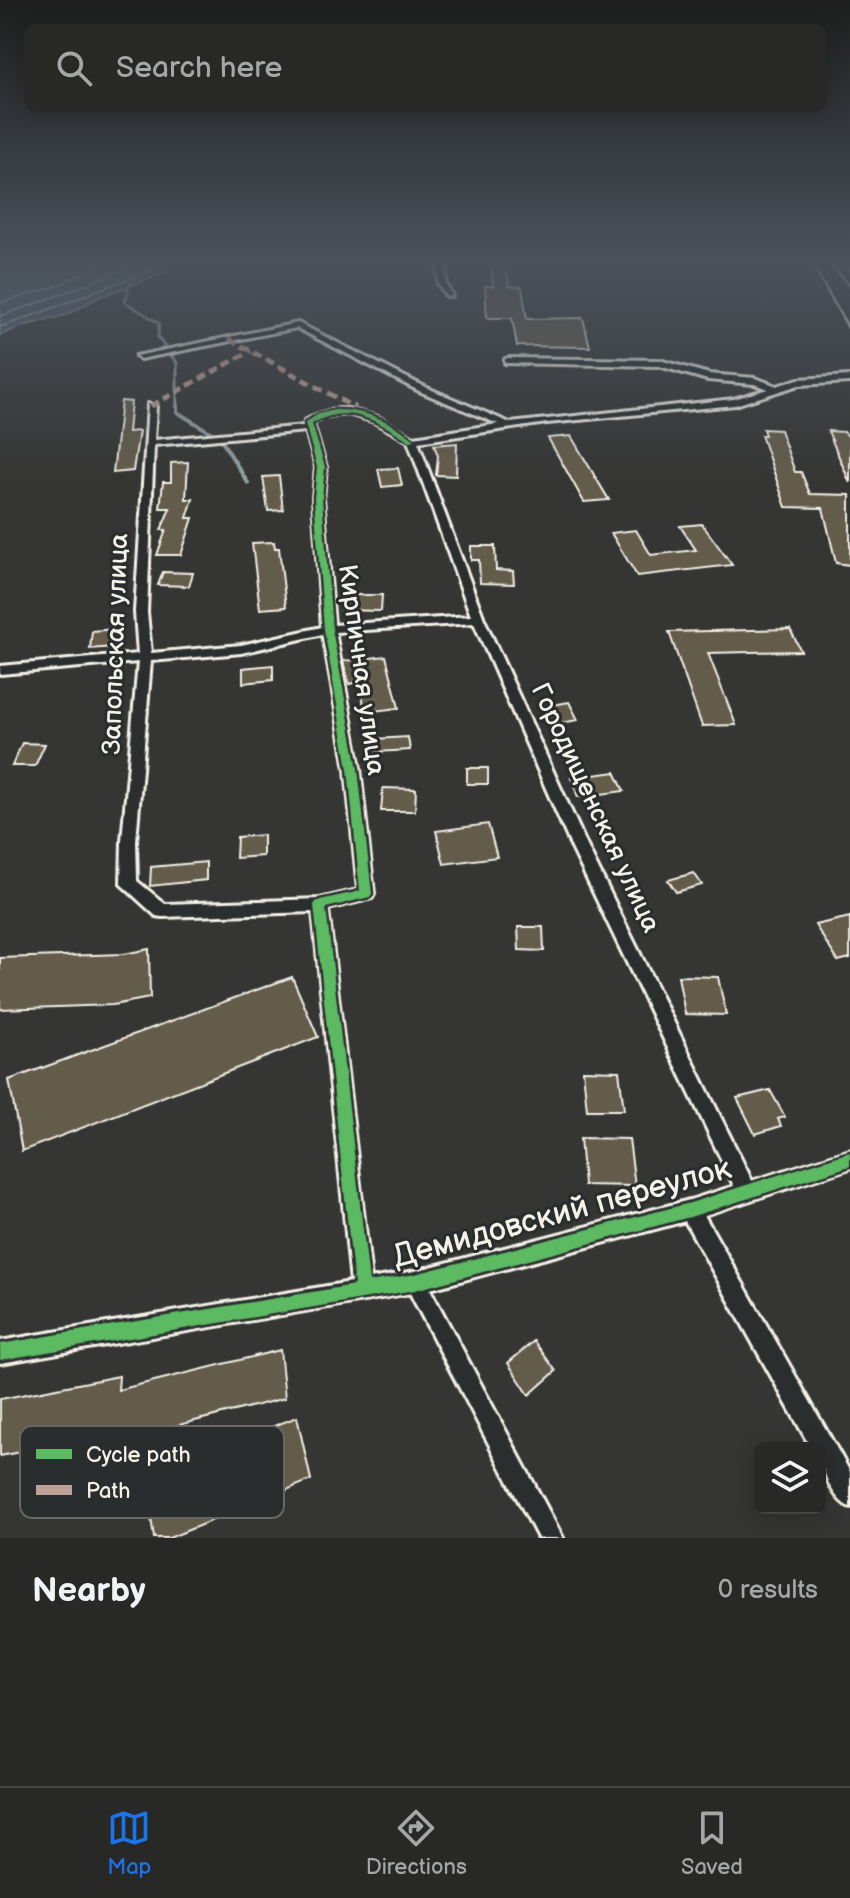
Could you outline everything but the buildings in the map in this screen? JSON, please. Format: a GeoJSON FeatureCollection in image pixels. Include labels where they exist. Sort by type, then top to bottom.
{"type":"FeatureCollection","features":[{"type":"Feature","properties":{"kind":"street"},"geometry":{"type":"LineString","coordinates":[[140,356],[259,333]]}},
{"type":"Feature","properties":{"kind":"street"},"geometry":{"type":"LineString","coordinates":[[313,333],[422,389],[507,425]]}},
{"type":"Feature","properties":{"kind":"street"},"geometry":{"type":"LineString","coordinates":[[508,361],[659,363],[708,377],[755,381],[776,388]]}},
{"type":"Feature","properties":{"kind":"street"},"geometry":{"type":"LineString","coordinates":[[150,443],[308,428],[314,417],[362,412],[412,440],[507,425],[735,402],[798,382],[850,379]]}},
{"type":"Feature","properties":{"kind":"street","name":"Запольская улица"},"geometry":{"type":"LineString","coordinates":[[151,406],[141,612],[145,658],[129,841],[129,884],[162,911],[320,905]]}},
{"type":"Feature","properties":{"kind":"street","name":"Кирпичная улица"},"geometry":{"type":"LineString","coordinates":[[308,428],[321,467],[318,498],[328,629],[353,769],[366,894],[320,905]]}},
{"type":"Feature","properties":{"kind":"street","name":"Городищенская улица"},"geometry":{"type":"LineString","coordinates":[[412,440],[478,619],[579,846],[747,1192]]}},
{"type":"Feature","properties":{"kind":"street"},"geometry":{"type":"LineString","coordinates":[[0,670],[241,649],[328,629],[478,619]]}},
{"type":"Feature","properties":{"kind":"street"},"geometry":{"type":"LineString","coordinates":[[320,905],[362,1291]]}},
{"type":"Feature","properties":{"kind":"street","name":"Демидовский переулок"},"geometry":{"type":"LineString","coordinates":[[0,1352],[415,1282],[690,1210],[850,1159]]}},
{"type":"Feature","properties":{"kind":"street"},"geometry":{"type":"LineString","coordinates":[[690,1210],[850,1495]]}},
{"type":"Feature","properties":{"kind":"street"},"geometry":{"type":"LineString","coordinates":[[415,1282],[551,1538]]}},
{"type":"Feature","properties":{"kind":"waterway"},"geometry":{"type":"LineString","coordinates":[[158,333],[158,338],[177,363],[177,412],[220,438],[248,483]]}},
{"type":"Feature","properties":{"kind":"marked path"},"geometry":{"type":"LineString","coordinates":[[229,339],[355,408]]}},
{"type":"Feature","properties":{"kind":"marked path"},"geometry":{"type":"LineString","coordinates":[[151,406],[251,351]]}},
{"type":"Feature","properties":{"kind":"cycle path"},"geometry":{"type":"LineString","coordinates":[[362,1291],[320,905],[366,894],[353,769],[328,629],[318,498],[321,467],[308,423],[334,412],[362,414],[412,440]]}},
{"type":"Feature","properties":{"kind":"cycle path"},"geometry":{"type":"LineString","coordinates":[[0,1352],[415,1282],[690,1210],[850,1159]]}}]}
